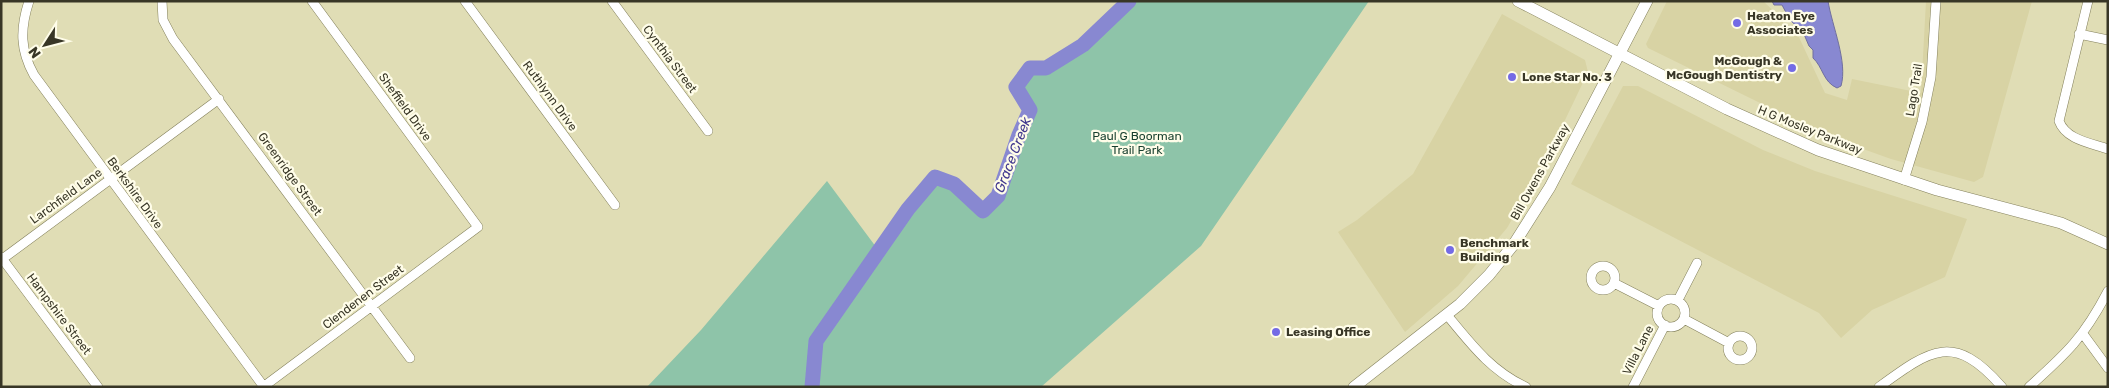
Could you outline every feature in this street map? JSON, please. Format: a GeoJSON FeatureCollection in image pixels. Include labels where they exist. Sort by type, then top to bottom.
{"type":"FeatureCollection","features":[{"type":"Feature","properties":{"kind":"main road","name":"H G Mosley Parkway"},"geometry":{"type":"LineString","coordinates":[[1518,1],[1775,132],[1845,161],[1904,180],[2061,223],[2108,244]]}},
{"type":"Feature","properties":{"kind":"main road","name":"Bill Owens Parkway"},"geometry":{"type":"LineString","coordinates":[[1354,387],[1447,315],[1489,275],[1528,224],[1550,187],[1646,1]]}},
{"type":"Feature","properties":{"kind":"street","name":"Berkshire Drive"},"geometry":{"type":"LineString","coordinates":[[28,1],[21,38],[29,66],[40,84],[263,387]]}},
{"type":"Feature","properties":{"kind":"street","name":"Greenridge Street"},"geometry":{"type":"LineString","coordinates":[[162,1],[162,16],[169,32],[410,358]]}},
{"type":"Feature","properties":{"kind":"street","name":"Sheffield Drive"},"geometry":{"type":"LineString","coordinates":[[312,1],[478,227]]}},
{"type":"Feature","properties":{"kind":"street","name":"Ruthlynn Drive"},"geometry":{"type":"LineString","coordinates":[[465,1],[616,205]]}},
{"type":"Feature","properties":{"kind":"street","name":"Cynthia Street"},"geometry":{"type":"LineString","coordinates":[[612,1],[708,131]]}},
{"type":"Feature","properties":{"kind":"street","name":"Lago Trail"},"geometry":{"type":"LineString","coordinates":[[1904,180],[1922,122],[1930,84],[1936,1]]}},
{"type":"Feature","properties":{"kind":"street"},"geometry":{"type":"LineString","coordinates":[[2088,1],[2060,114],[2061,126],[2069,134],[2108,148]]}},
{"type":"Feature","properties":{"kind":"street"},"geometry":{"type":"LineString","coordinates":[[2079,34],[2108,40]]}},
{"type":"Feature","properties":{"kind":"street","name":"Larchfield Lane"},"geometry":{"type":"LineString","coordinates":[[2,259],[219,99]]}},
{"type":"Feature","properties":{"kind":"street","name":"Clendenen Street"},"geometry":{"type":"LineString","coordinates":[[263,387],[478,227]]}},
{"type":"Feature","properties":{"kind":"street","name":"Hampshire Street"},"geometry":{"type":"LineString","coordinates":[[2,259],[98,387]]}},
{"type":"Feature","properties":{"kind":"street"},"geometry":{"type":"LineString","coordinates":[[1678,300],[1697,264]]}},
{"type":"Feature","properties":{"kind":"street"},"geometry":{"type":"LineString","coordinates":[[1614,283],[1659,306]]}},
{"type":"Feature","properties":{"kind":"street"},"geometry":{"type":"LineString","coordinates":[[2029,387],[2068,352],[2083,334],[2108,291]]}},
{"type":"Feature","properties":{"kind":"street"},"geometry":{"type":"LineString","coordinates":[[1665,300],[1678,300],[1684,306],[1684,319],[1678,325],[1665,325],[1657,315],[1659,306],[1665,300]]}},
{"type":"Feature","properties":{"kind":"street"},"geometry":{"type":"LineString","coordinates":[[1447,315],[1489,364],[1503,375],[1526,387]]}},
{"type":"Feature","properties":{"kind":"street"},"geometry":{"type":"LineString","coordinates":[[1684,319],[1729,343]]}},
{"type":"Feature","properties":{"kind":"street","name":"Villa Lane"},"geometry":{"type":"LineString","coordinates":[[1633,387],[1665,325]]}},
{"type":"Feature","properties":{"kind":"street"},"geometry":{"type":"LineString","coordinates":[[2083,334],[2108,368]]}},
{"type":"Feature","properties":{"kind":"street"},"geometry":{"type":"LineString","coordinates":[[1879,387],[1920,358],[1947,352],[1961,354],[1974,359],[2002,387]]}},
{"type":"Feature","properties":{"kind":"shaded area"},"geometry":{"type":"Polygon","coordinates":[[[1667,1],[1763,1],[1797,33],[1825,93],[1847,100],[1852,79],[1921,93],[1926,1],[2032,1],[1983,177],[1974,182],[1891,159],[1852,145],[1809,127],[1648,48],[1646,44],[1667,1]]]}},
{"type":"Feature","properties":{"kind":"shaded area"},"geometry":{"type":"Polygon","coordinates":[[[1502,14],[1585,60],[1588,72],[1544,164],[1507,228],[1458,286],[1405,332],[1338,232],[1357,220],[1413,174],[1502,14]]]}},
{"type":"Feature","properties":{"kind":"shaded area"},"geometry":{"type":"Polygon","coordinates":[[[1623,86],[1638,86],[1763,150],[1815,171],[1967,219],[1945,277],[1872,310],[1841,338],[1819,313],[1571,184],[1623,86]]]}},
{"type":"Feature","properties":{"kind":"green space","name":"Paul G Boorman Trail Park"},"geometry":{"type":"Polygon","coordinates":[[[1129,1],[1369,1],[1201,246],[1041,387],[647,387],[701,330],[827,181],[879,251],[908,209],[935,177],[954,184],[983,211],[998,196],[1019,135],[1030,110],[1016,87],[1030,68],[1046,68],[1083,45],[1129,1]]]}},
{"type":"Feature","properties":{"kind":"water"},"geometry":{"type":"Polygon","coordinates":[[[1772,1],[1828,1],[1841,55],[1843,76],[1841,86],[1837,88],[1829,82],[1813,58],[1813,50],[1809,46],[1803,32],[1790,20],[1782,5],[1774,5],[1772,1]]]}},
{"type":"Feature","properties":{"kind":"waterway","name":"Grace Creek"},"geometry":{"type":"LineString","coordinates":[[812,387],[816,341],[908,209],[935,177],[954,184],[983,211],[998,196],[1019,135],[1030,110],[1016,87],[1030,68],[1046,68],[1083,45],[1129,1]]}},
{"type":"Feature","properties":{"kind":"place","name":"Heaton Eye Associates"},"geometry":{"type":"Point","coordinates":[1737,23]}},
{"type":"Feature","properties":{"kind":"place","name":"McGough & McGough Dentistry"},"geometry":{"type":"Point","coordinates":[1792,68]}},
{"type":"Feature","properties":{"kind":"place","name":"Lone Star No. 3"},"geometry":{"type":"Point","coordinates":[1512,77]}},
{"type":"Feature","properties":{"kind":"place","name":"Benchmark Building"},"geometry":{"type":"Point","coordinates":[1450,250]}},
{"type":"Feature","properties":{"kind":"place","name":"Leasing Office"},"geometry":{"type":"Point","coordinates":[1276,332]}}]}
